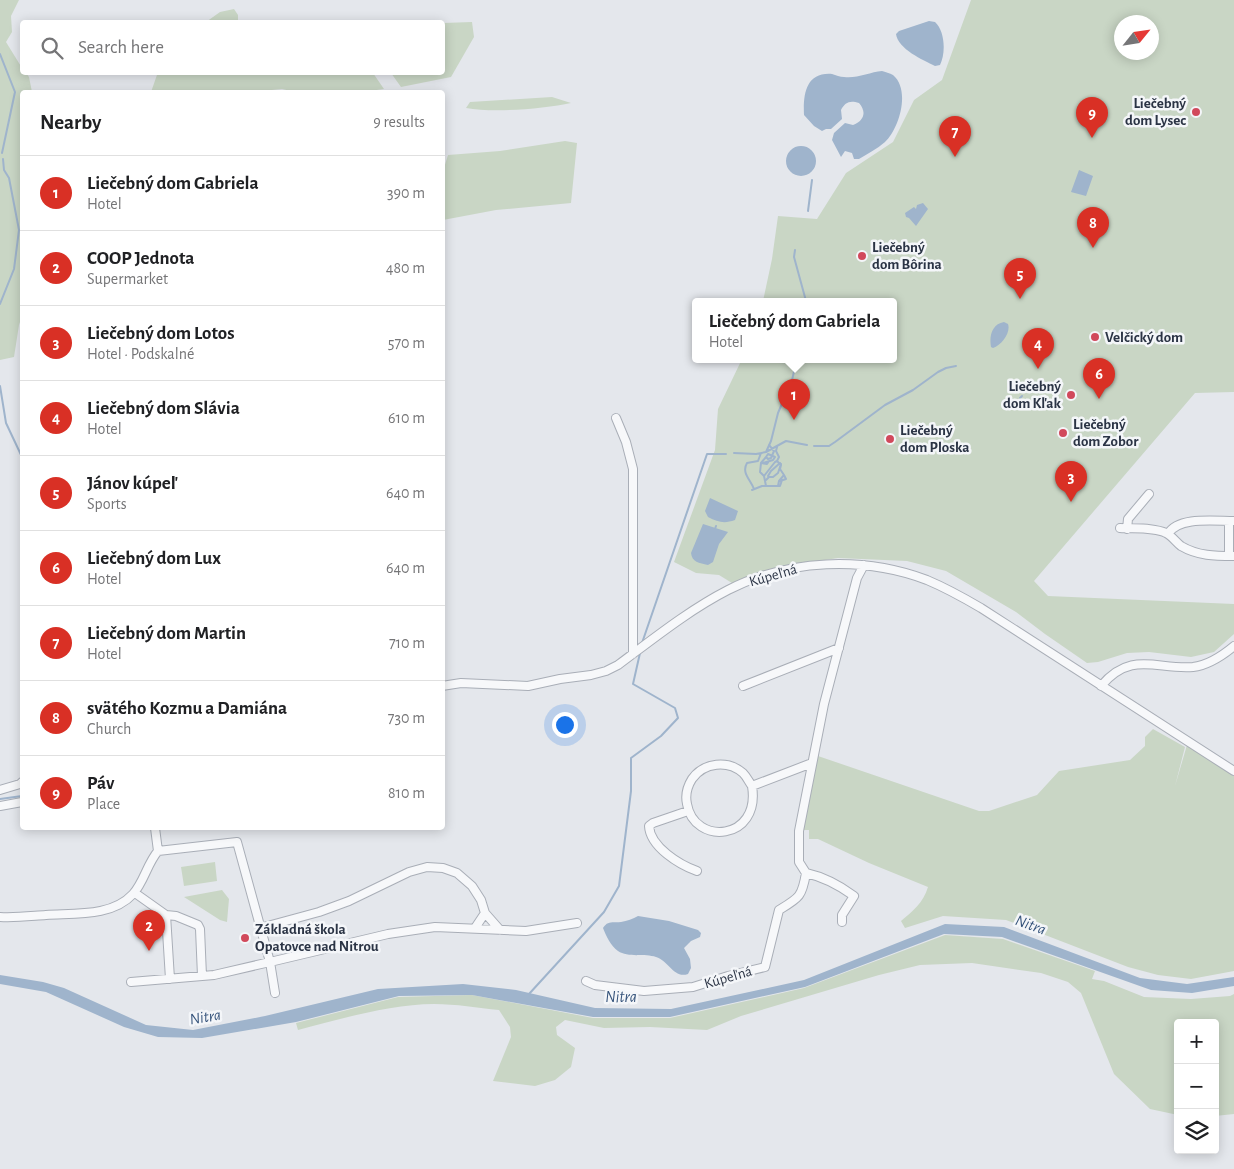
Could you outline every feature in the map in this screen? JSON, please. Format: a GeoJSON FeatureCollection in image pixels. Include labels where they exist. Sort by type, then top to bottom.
{"type":"FeatureCollection","features":[{"type":"Feature","properties":{"kind":"street"},"geometry":{"type":"LineString","coordinates":[[616,418],[626,442],[633,469],[633,654]]}},
{"type":"Feature","properties":{"kind":"street"},"geometry":{"type":"LineString","coordinates":[[1149,494],[1123,528],[1160,531],[1168,534],[1180,545],[1195,552],[1209,556],[1232,556],[1232,521],[1183,522],[1170,529],[1168,534]]}},
{"type":"Feature","properties":{"kind":"street"},"geometry":{"type":"LineString","coordinates":[[842,922],[842,916],[854,896],[833,882],[806,873],[799,862],[800,831],[824,704],[857,578],[864,565]]}},
{"type":"Feature","properties":{"kind":"street","name":"Kúpeľná"},"geometry":{"type":"LineString","coordinates":[[445,686],[461,683],[528,686],[606,671],[618,665],[695,610],[728,590],[755,579],[798,567],[864,565],[926,580],[981,608],[1234,771]]}},
{"type":"Feature","properties":{"kind":"street"},"geometry":{"type":"LineString","coordinates":[[1102,686],[1111,676],[1128,666],[1148,663],[1192,667],[1216,659],[1234,646]]}},
{"type":"Feature","properties":{"kind":"street"},"geometry":{"type":"LineString","coordinates":[[742,686],[839,648]]}},
{"type":"Feature","properties":{"kind":"street"},"geometry":{"type":"LineString","coordinates":[[752,786],[812,763]]}},
{"type":"Feature","properties":{"kind":"street"},"geometry":{"type":"LineString","coordinates":[[721,764],[734,767],[745,775],[752,786],[754,799],[751,812],[744,823],[732,830],[719,832],[706,830],[695,822],[688,811],[686,798],[688,784],[696,773],[708,766],[721,764]]}},
{"type":"Feature","properties":{"kind":"street"},"geometry":{"type":"LineString","coordinates":[[0,790],[20,784]]}},
{"type":"Feature","properties":{"kind":"street"},"geometry":{"type":"LineString","coordinates":[[0,806],[20,802]]}},
{"type":"Feature","properties":{"kind":"street"},"geometry":{"type":"LineString","coordinates":[[688,811],[653,823],[649,826],[649,832],[656,843],[671,858],[697,871]]}},
{"type":"Feature","properties":{"kind":"street"},"geometry":{"type":"LineString","coordinates":[[0,917],[96,912],[126,901],[135,893],[158,851],[155,830]]}},
{"type":"Feature","properties":{"kind":"street"},"geometry":{"type":"LineString","coordinates":[[158,851],[237,842],[270,962],[275,993]]}},
{"type":"Feature","properties":{"kind":"street"},"geometry":{"type":"LineString","coordinates":[[260,928],[319,912],[349,901],[409,872],[426,867],[443,868],[457,874],[472,886],[481,900],[485,913],[500,930]]}},
{"type":"Feature","properties":{"kind":"street","name":"Kúpeľná"},"geometry":{"type":"LineString","coordinates":[[586,981],[595,985],[644,991],[693,987],[765,967],[779,910],[794,901],[803,890],[806,873]]}},
{"type":"Feature","properties":{"kind":"street"},"geometry":{"type":"LineString","coordinates":[[135,893],[166,915],[176,916],[198,925],[200,929],[202,976]]}},
{"type":"Feature","properties":{"kind":"street"},"geometry":{"type":"LineString","coordinates":[[475,928],[485,913]]}},
{"type":"Feature","properties":{"kind":"street"},"geometry":{"type":"LineString","coordinates":[[166,915],[170,979]]}},
{"type":"Feature","properties":{"kind":"street"},"geometry":{"type":"LineString","coordinates":[[131,982],[214,975],[388,934],[435,927],[526,932],[576,923]]}},
{"type":"Feature","properties":{"kind":"green space"},"geometry":{"type":"Polygon","coordinates":[[[0,0],[19,0],[11,16],[12,32],[6,42],[20,65],[20,75],[28,75],[29,77],[32,90],[20,90],[20,322],[14,357],[0,360],[0,0]]]}},
{"type":"Feature","properties":{"kind":"green space"},"geometry":{"type":"Polygon","coordinates":[[[971,0],[1234,0],[1234,392],[1195,393],[1034,581],[1048,596],[1234,604],[1234,634],[1214,652],[1191,657],[1149,652],[1127,653],[1098,662],[1087,663],[1016,612],[946,571],[907,561],[838,558],[775,568],[732,583],[719,575],[696,573],[674,562],[715,450],[718,409],[740,363],[897,363],[897,298],[764,298],[772,259],[778,216],[817,219],[846,173],[893,142],[914,100],[942,80],[971,0]]]}},
{"type":"Feature","properties":{"kind":"green space"},"geometry":{"type":"Polygon","coordinates":[[[234,9],[238,15],[238,20],[209,20],[220,12],[234,9]]]}},
{"type":"Feature","properties":{"kind":"green space"},"geometry":{"type":"Polygon","coordinates":[[[472,22],[474,37],[451,77],[401,87],[392,75],[445,75],[445,23],[472,22]]]}},
{"type":"Feature","properties":{"kind":"green space"},"geometry":{"type":"Polygon","coordinates":[[[157,75],[374,75],[384,89],[377,90],[152,90],[157,75]]]}},
{"type":"Feature","properties":{"kind":"green space"},"geometry":{"type":"Polygon","coordinates":[[[552,97],[571,103],[518,110],[466,108],[470,102],[552,97]]]}},
{"type":"Feature","properties":{"kind":"green space"},"geometry":{"type":"Polygon","coordinates":[[[565,141],[577,143],[571,203],[496,210],[445,220],[445,165],[448,155],[500,151],[565,141]]]}},
{"type":"Feature","properties":{"kind":"green space"},"geometry":{"type":"Polygon","coordinates":[[[1153,729],[1185,747],[1175,786],[1187,745],[1234,776],[1234,971],[1191,979],[1158,975],[1128,967],[1006,920],[943,916],[905,928],[901,921],[920,902],[928,887],[869,863],[818,839],[809,839],[809,830],[803,830],[818,756],[979,811],[989,811],[1037,795],[1059,771],[1130,760],[1145,746],[1145,737],[1153,729]]]}},
{"type":"Feature","properties":{"kind":"green space"},"geometry":{"type":"Polygon","coordinates":[[[215,862],[217,881],[184,886],[181,867],[215,862]]]}},
{"type":"Feature","properties":{"kind":"green space"},"geometry":{"type":"Polygon","coordinates":[[[222,890],[229,899],[227,922],[220,920],[184,897],[222,890]]]}},
{"type":"Feature","properties":{"kind":"green space"},"geometry":{"type":"Polygon","coordinates":[[[945,935],[1003,939],[1095,971],[1092,979],[1104,981],[1144,997],[1191,999],[1230,996],[1234,994],[1234,1114],[1219,1116],[1219,1019],[1174,1019],[1174,1114],[1150,1109],[1114,1074],[1081,993],[1068,982],[1041,973],[972,963],[920,965],[879,975],[741,1016],[707,1030],[650,1027],[604,1028],[565,1020],[556,1027],[557,1035],[575,1048],[571,1067],[555,1080],[535,1086],[493,1081],[511,1037],[510,1027],[499,1010],[434,1004],[418,1005],[366,1013],[298,1030],[296,1023],[398,997],[472,995],[593,1018],[670,1018],[804,988],[945,935]]]}},
{"type":"Feature","properties":{"kind":"water"},"geometry":{"type":"Polygon","coordinates":[[[929,21],[935,22],[938,26],[944,42],[942,60],[940,65],[935,66],[906,49],[896,34],[899,31],[929,21]]]}},
{"type":"Feature","properties":{"kind":"water"},"geometry":{"type":"Polygon","coordinates":[[[882,71],[893,75],[901,90],[901,109],[895,128],[885,142],[859,159],[854,159],[852,153],[845,151],[841,157],[832,140],[834,133],[845,123],[853,125],[860,121],[864,113],[863,110],[859,103],[846,103],[841,110],[842,119],[831,129],[822,131],[814,126],[804,115],[804,99],[808,86],[811,81],[823,74],[849,77],[882,71]]]}},
{"type":"Feature","properties":{"kind":"water"},"geometry":{"type":"Polygon","coordinates":[[[801,146],[811,151],[816,161],[811,171],[801,176],[791,171],[786,161],[791,151],[801,146]]]}},
{"type":"Feature","properties":{"kind":"water"},"geometry":{"type":"Polygon","coordinates":[[[1079,170],[1093,176],[1086,196],[1071,192],[1079,170]]]}},
{"type":"Feature","properties":{"kind":"water"},"geometry":{"type":"Polygon","coordinates":[[[923,203],[928,209],[916,226],[906,217],[905,213],[914,207],[916,209],[917,205],[923,203]]]}},
{"type":"Feature","properties":{"kind":"water"},"geometry":{"type":"Polygon","coordinates":[[[1004,322],[1009,327],[1007,334],[1000,344],[993,348],[990,343],[992,331],[997,325],[1004,322]]]}},
{"type":"Feature","properties":{"kind":"water"},"geometry":{"type":"Polygon","coordinates":[[[710,498],[738,511],[735,520],[721,522],[708,517],[705,511],[710,498]]]}},
{"type":"Feature","properties":{"kind":"water"},"geometry":{"type":"Polygon","coordinates":[[[703,524],[728,532],[719,544],[713,562],[708,565],[694,560],[691,553],[703,524]]]}},
{"type":"Feature","properties":{"kind":"water"},"geometry":{"type":"Polygon","coordinates":[[[638,916],[669,921],[698,930],[701,933],[700,937],[691,941],[684,948],[690,959],[691,968],[688,974],[683,975],[675,972],[665,962],[656,957],[622,953],[613,946],[603,928],[605,925],[638,916]]]}},
{"type":"Feature","properties":{"kind":"water"},"geometry":{"type":"Polygon","coordinates":[[[945,924],[1004,927],[1140,978],[1187,984],[1234,977],[1234,986],[1192,993],[1151,990],[1002,937],[944,934],[805,987],[670,1017],[593,1017],[472,995],[399,996],[296,1022],[202,1038],[158,1037],[124,1027],[46,992],[0,984],[0,975],[43,982],[64,988],[146,1025],[193,1030],[265,1016],[378,989],[463,984],[516,990],[595,1008],[671,1009],[804,980],[945,924]]]}},
{"type":"Feature","properties":{"kind":"waterway"},"geometry":{"type":"LineString","coordinates":[[0,54],[15,92],[2,153]]}},
{"type":"Feature","properties":{"kind":"waterway"},"geometry":{"type":"LineString","coordinates":[[0,304],[14,269],[19,230],[9,178],[4,170],[3,159]]}},
{"type":"Feature","properties":{"kind":"waterway"},"geometry":{"type":"LineString","coordinates":[[808,211],[812,180]]}},
{"type":"Feature","properties":{"kind":"waterway"},"geometry":{"type":"LineString","coordinates":[[795,250],[794,257],[805,298]]}},
{"type":"Feature","properties":{"kind":"waterway"},"geometry":{"type":"LineString","coordinates":[[766,452],[771,441],[778,413],[792,380],[796,363]]}},
{"type":"Feature","properties":{"kind":"waterway"},"geometry":{"type":"LineString","coordinates":[[814,446],[829,446],[885,405],[913,390],[938,372],[956,366]]}},
{"type":"Feature","properties":{"kind":"waterway"},"geometry":{"type":"LineString","coordinates":[[0,386],[6,423],[20,453]]}},
{"type":"Feature","properties":{"kind":"waterway"},"geometry":{"type":"LineString","coordinates":[[734,453],[756,454],[766,452],[786,441],[807,445]]}},
{"type":"Feature","properties":{"kind":"waterway"},"geometry":{"type":"LineString","coordinates":[[761,463],[766,457],[768,459],[771,458],[774,451],[769,445]]}},
{"type":"Feature","properties":{"kind":"waterway"},"geometry":{"type":"LineString","coordinates":[[752,490],[762,486],[778,486],[779,481],[784,475],[780,469],[781,465],[777,461],[779,457],[776,451],[777,447]]}},
{"type":"Feature","properties":{"kind":"waterway"},"geometry":{"type":"LineString","coordinates":[[754,489],[745,467],[747,463],[758,461],[761,453]]}},
{"type":"Feature","properties":{"kind":"waterway"},"geometry":{"type":"LineString","coordinates":[[642,643],[707,454],[726,454]]}},
{"type":"Feature","properties":{"kind":"waterway"},"geometry":{"type":"LineString","coordinates":[[763,463],[773,460],[775,457],[768,454],[766,457]]}},
{"type":"Feature","properties":{"kind":"waterway"},"geometry":{"type":"LineString","coordinates":[[764,476],[760,472],[761,463],[767,464],[769,461]]}},
{"type":"Feature","properties":{"kind":"waterway"},"geometry":{"type":"LineString","coordinates":[[766,486],[764,476],[777,461]]}},
{"type":"Feature","properties":{"kind":"waterway"},"geometry":{"type":"LineString","coordinates":[[768,476],[780,463]]}},
{"type":"Feature","properties":{"kind":"waterway"},"geometry":{"type":"LineString","coordinates":[[766,480],[778,473],[781,464]]}},
{"type":"Feature","properties":{"kind":"waterway"},"geometry":{"type":"LineString","coordinates":[[780,481],[786,479],[784,475]]}},
{"type":"Feature","properties":{"kind":"waterway"},"geometry":{"type":"LineString","coordinates":[[778,486],[780,486],[782,480]]}},
{"type":"Feature","properties":{"kind":"waterway"},"geometry":{"type":"LineString","coordinates":[[529,994],[604,912],[619,886],[631,791],[631,758],[661,736],[678,718],[675,708],[633,684],[640,653]]}},
{"type":"Feature","properties":{"kind":"waterway"},"geometry":{"type":"LineString","coordinates":[[0,799],[20,796]]}},
{"type":"Feature","properties":{"kind":"place","name":"Liečebný dom Lysec"},"geometry":{"type":"Point","coordinates":[1196,112]}},
{"type":"Feature","properties":{"kind":"place","name":"Páv"},"geometry":{"type":"Point","coordinates":[1092,138]}},
{"type":"Feature","properties":{"kind":"place","name":"Liečebný dom Martin"},"geometry":{"type":"Point","coordinates":[955,157]}},
{"type":"Feature","properties":{"kind":"place","name":"svätého Kozmu a Damiána"},"geometry":{"type":"Point","coordinates":[1093,248]}},
{"type":"Feature","properties":{"kind":"place","name":"Liečebný dom Bôrina"},"geometry":{"type":"Point","coordinates":[862,256]}},
{"type":"Feature","properties":{"kind":"place","name":"Jánov kúpeľ"},"geometry":{"type":"Point","coordinates":[1020,299]}},
{"type":"Feature","properties":{"kind":"place","name":"Velčický dom"},"geometry":{"type":"Point","coordinates":[1095,337]}},
{"type":"Feature","properties":{"kind":"place","name":"Liečebný dom Slávia"},"geometry":{"type":"Point","coordinates":[1038,369]}},
{"type":"Feature","properties":{"kind":"place","name":"Liečebný dom Kľak"},"geometry":{"type":"Point","coordinates":[1071,395]}},
{"type":"Feature","properties":{"kind":"place","name":"Liečebný dom Lux"},"geometry":{"type":"Point","coordinates":[1099,399]}},
{"type":"Feature","properties":{"kind":"place","name":"Liečebný dom Gabriela"},"geometry":{"type":"Point","coordinates":[794,420]}},
{"type":"Feature","properties":{"kind":"place","name":"Liečebný dom Zobor"},"geometry":{"type":"Point","coordinates":[1063,433]}},
{"type":"Feature","properties":{"kind":"place","name":"Liečebný dom Ploska"},"geometry":{"type":"Point","coordinates":[890,439]}},
{"type":"Feature","properties":{"kind":"place","name":"Liečebný dom Lotos"},"geometry":{"type":"Point","coordinates":[1071,502]}},
{"type":"Feature","properties":{"kind":"place","name":"Základná škola Opatovce nad Nitrou"},"geometry":{"type":"Point","coordinates":[245,938]}},
{"type":"Feature","properties":{"kind":"place","name":"COOP Jednota"},"geometry":{"type":"Point","coordinates":[149,951]}},
{"type":"Feature","properties":{"kind":"water label","name":"Nitra"},"geometry":{"type":"Point","coordinates":[1031,924]}},
{"type":"Feature","properties":{"kind":"water label","name":"Nitra"},"geometry":{"type":"Point","coordinates":[621,996]}},
{"type":"Feature","properties":{"kind":"water label","name":"Nitra"},"geometry":{"type":"Point","coordinates":[205,1016]}}]}
